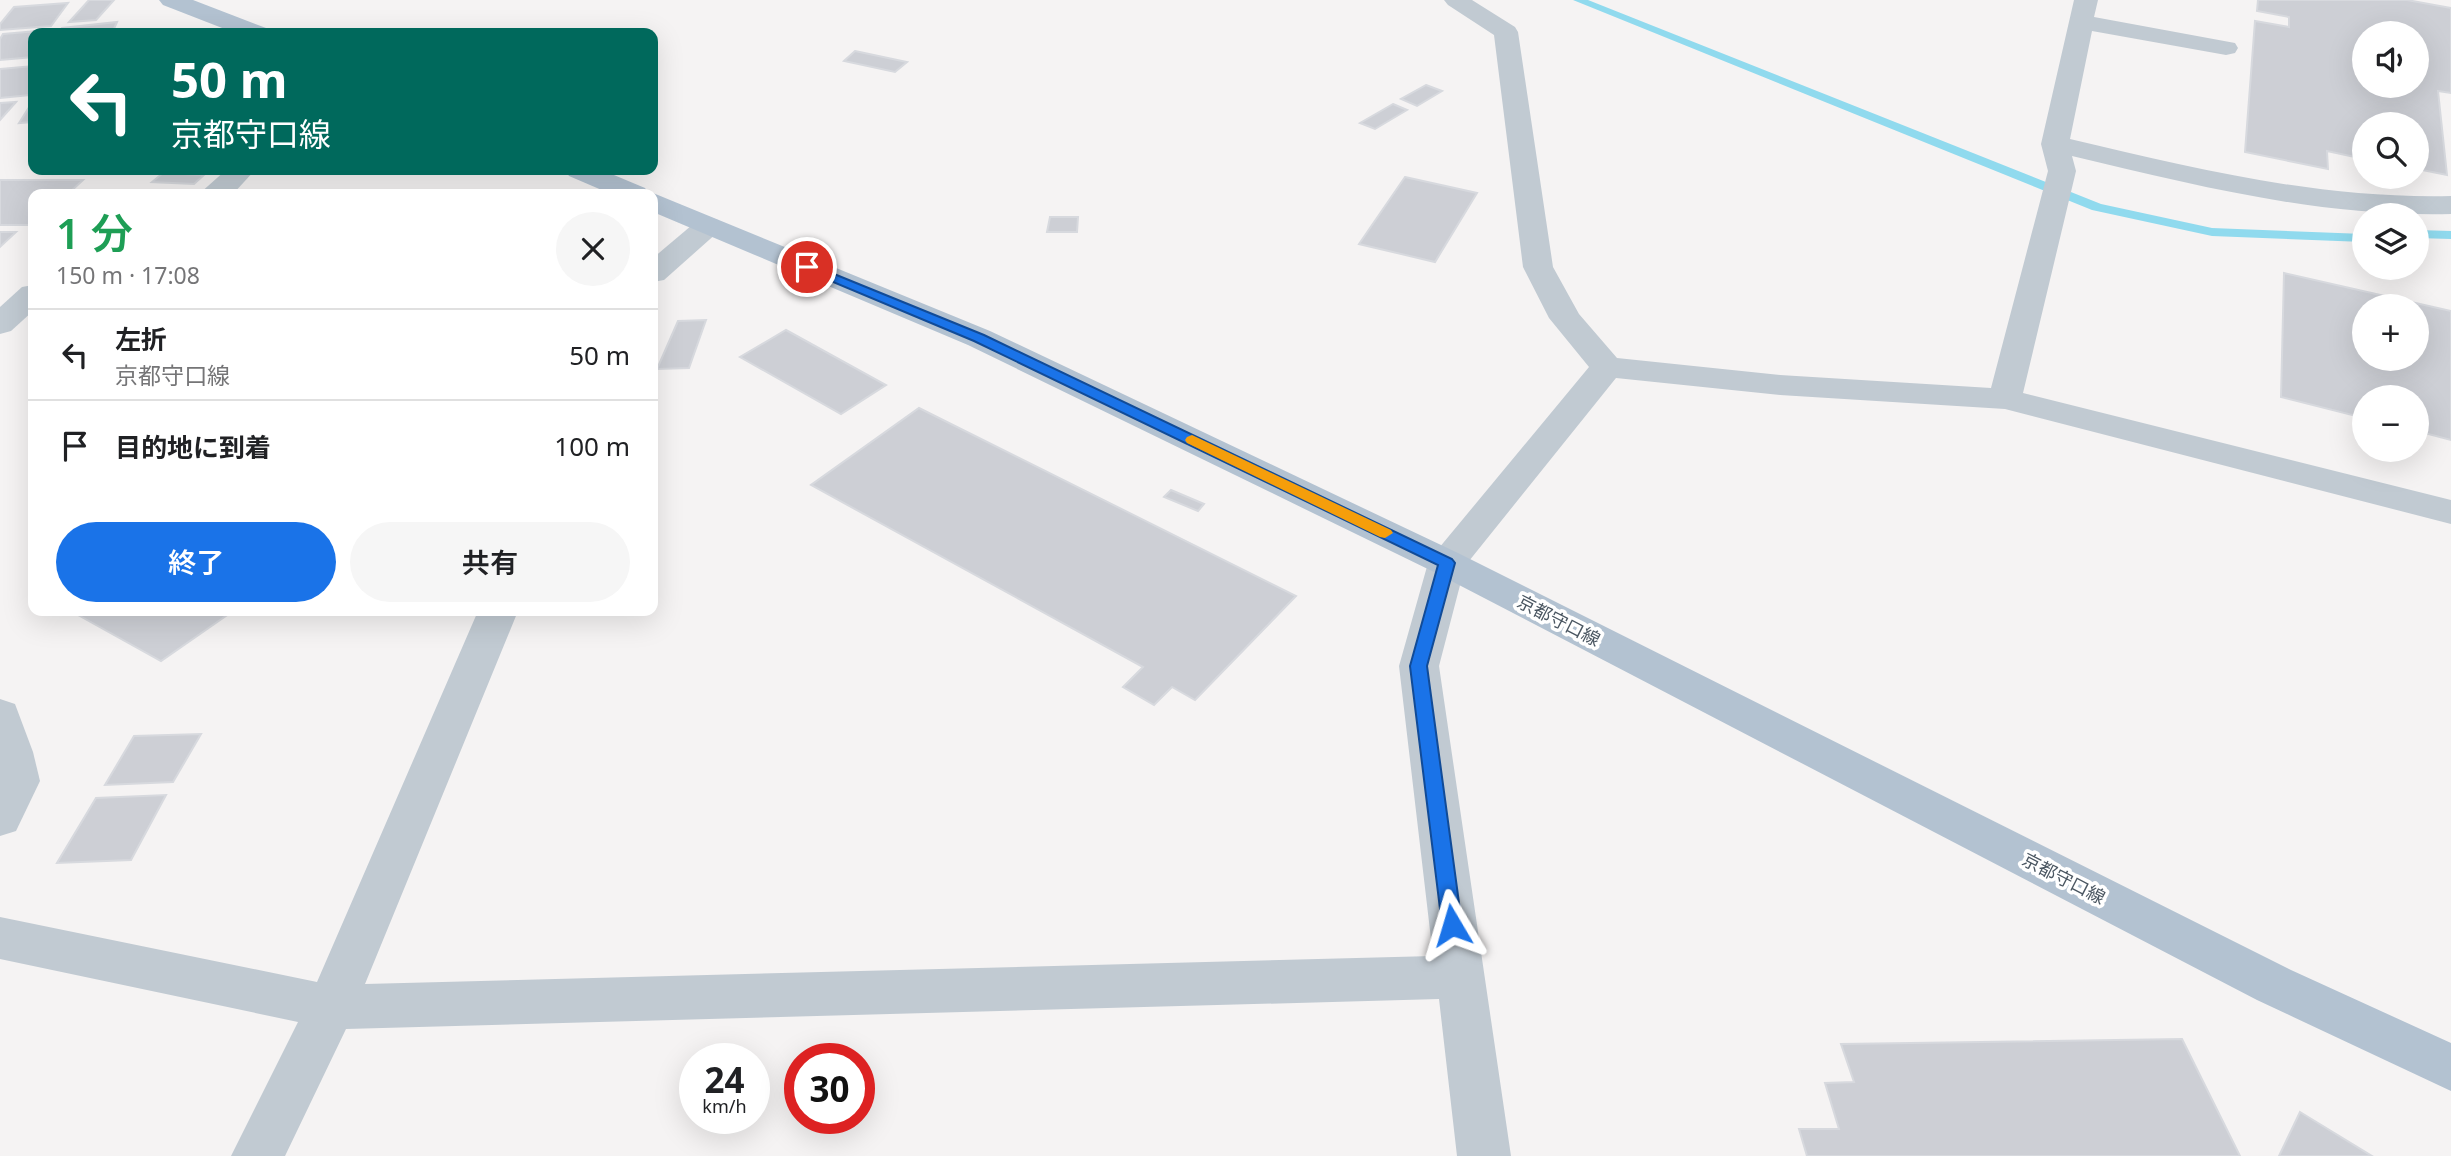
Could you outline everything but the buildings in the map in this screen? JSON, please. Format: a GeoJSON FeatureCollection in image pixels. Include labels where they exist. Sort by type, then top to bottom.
{"type":"FeatureCollection","features":[{"type":"Feature","properties":{"kind":"main road"},"geometry":{"type":"LineString","coordinates":[[171,0],[244,28]]}},
{"type":"Feature","properties":{"kind":"main road"},"geometry":{"type":"LineString","coordinates":[[591,175],[623,189]]}},
{"type":"Feature","properties":{"kind":"main road","name":"京都守口線"},"geometry":{"type":"LineString","coordinates":[[658,204],[979,338],[1447,563],[2274,985],[2451,1068]]}},
{"type":"Feature","properties":{"kind":"street"},"geometry":{"type":"LineString","coordinates":[[1456,0],[1506,32],[1538,267],[1565,318],[1606,367],[1780,385],[2005,399],[2451,512]]}},
{"type":"Feature","properties":{"kind":"street"},"geometry":{"type":"LineString","coordinates":[[2005,399],[2049,219],[2084,11],[2226,48]]}},
{"type":"Feature","properties":{"kind":"street"},"geometry":{"type":"LineString","coordinates":[[2058,157],[2274,192],[2381,204],[2451,205]]}},
{"type":"Feature","properties":{"kind":"street"},"geometry":{"type":"LineString","coordinates":[[221,189],[236,175]]}},
{"type":"Feature","properties":{"kind":"street"},"geometry":{"type":"LineString","coordinates":[[658,269],[708,226]]}},
{"type":"Feature","properties":{"kind":"street"},"geometry":{"type":"LineString","coordinates":[[0,324],[28,299]]}},
{"type":"Feature","properties":{"kind":"street"},"geometry":{"type":"LineString","coordinates":[[1483,1156],[1419,666],[1447,563],[1606,367]]}},
{"type":"Feature","properties":{"kind":"street"},"geometry":{"type":"LineString","coordinates":[[2355,487],[2451,525]]}},
{"type":"Feature","properties":{"kind":"street"},"geometry":{"type":"LineString","coordinates":[[258,1156],[331,1007],[496,616]]}},
{"type":"Feature","properties":{"kind":"street"},"geometry":{"type":"LineString","coordinates":[[0,715],[18,781],[0,818]]}},
{"type":"Feature","properties":{"kind":"street"},"geometry":{"type":"LineString","coordinates":[[0,938],[331,1007],[1459,977]]}},
{"type":"Feature","properties":{"kind":"waterway"},"geometry":{"type":"LineString","coordinates":[[1578,0],[2097,207],[2212,232],[2352,238]]}},
{"type":"Feature","properties":{"kind":"waterway"},"geometry":{"type":"LineString","coordinates":[[2429,234],[2451,235]]}},
{"type":"Feature","properties":{"kind":"slow traffic"},"geometry":{"type":"LineString","coordinates":[[1192,440],[1385,533]]}},
{"type":"Feature","properties":{"kind":"route"},"geometry":{"type":"LineString","coordinates":[[807,267],[979,338],[1447,563],[1419,666],[1452,925]]}}]}
